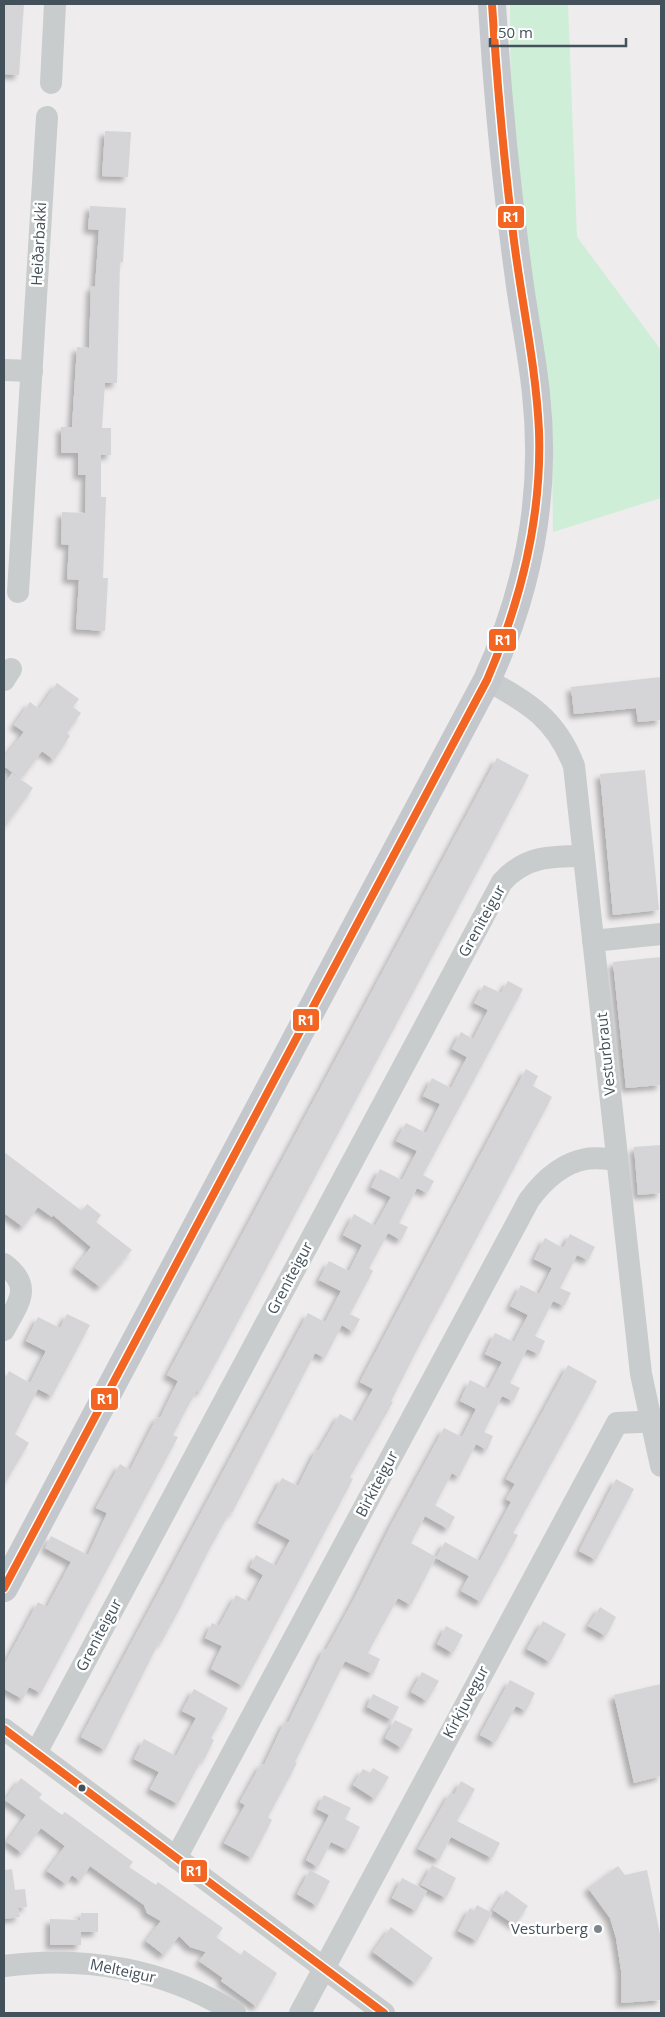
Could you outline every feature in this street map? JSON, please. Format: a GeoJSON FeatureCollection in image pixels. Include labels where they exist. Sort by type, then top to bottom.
{"type":"FeatureCollection","features":[{"type":"Feature","properties":{"kind":"main road"},"geometry":{"type":"LineString","coordinates":[[4,1588],[487,680],[510,625],[527,567],[536,515],[540,464],[536,392],[508,187],[492,4]]}},
{"type":"Feature","properties":{"kind":"street"},"geometry":{"type":"LineString","coordinates":[[52,83],[55,4]]}},
{"type":"Feature","properties":{"kind":"street","name":"Heiðarbakki"},"geometry":{"type":"LineString","coordinates":[[18,592],[47,117]]}},
{"type":"Feature","properties":{"kind":"street"},"geometry":{"type":"LineString","coordinates":[[4,370],[32,371]]}},
{"type":"Feature","properties":{"kind":"street","name":"Vesturbraut"},"geometry":{"type":"LineString","coordinates":[[487,680],[538,711],[559,735],[568,750],[574,766],[641,1374],[656,1422],[661,1466]]}},
{"type":"Feature","properties":{"kind":"street","name":"Greniteigur"},"geometry":{"type":"LineString","coordinates":[[36,1753],[502,882],[518,867],[540,858],[584,856]]}},
{"type":"Feature","properties":{"kind":"street"},"geometry":{"type":"LineString","coordinates":[[593,941],[661,934]]}},
{"type":"Feature","properties":{"kind":"street","name":"Birkiteigur"},"geometry":{"type":"LineString","coordinates":[[176,1858],[529,1200],[546,1180],[565,1167],[586,1159],[617,1160]]}},
{"type":"Feature","properties":{"kind":"street"},"geometry":{"type":"LineString","coordinates":[[4,1264],[19,1278],[22,1292],[4,1330]]}},
{"type":"Feature","properties":{"kind":"street","name":"Kirkjuvegur"},"geometry":{"type":"LineString","coordinates":[[300,2013],[617,1422],[656,1422]]}},
{"type":"Feature","properties":{"kind":"street"},"geometry":{"type":"LineString","coordinates":[[4,1729],[384,2013]]}},
{"type":"Feature","properties":{"kind":"street","name":"Melteigur"},"geometry":{"type":"LineString","coordinates":[[4,1966],[54,1961],[114,1966],[172,1982],[199,1993],[235,2013]]}},
{"type":"Feature","properties":{"kind":"green space"},"geometry":{"type":"Polygon","coordinates":[[[510,4],[568,4],[577,237],[661,350],[661,498],[553,532],[552,433],[511,130],[510,4]]]}},
{"type":"Feature","properties":{"kind":"building"},"geometry":{"type":"Polygon","coordinates":[[[4,4],[24,4],[19,75],[4,74],[4,4]]]}},
{"type":"Feature","properties":{"kind":"building"},"geometry":{"type":"Polygon","coordinates":[[[105,131],[131,132],[128,177],[102,176],[105,131]]]}},
{"type":"Feature","properties":{"kind":"building"},"geometry":{"type":"Polygon","coordinates":[[[90,206],[126,208],[123,262],[120,262],[117,383],[105,383],[102,428],[111,428],[111,455],[101,455],[101,497],[106,497],[103,578],[108,578],[105,631],[76,629],[79,580],[67,579],[69,545],[61,544],[62,512],[85,513],[86,475],[78,475],[78,453],[61,453],[61,427],[72,427],[77,347],[89,348],[91,286],[95,287],[99,230],[88,229],[90,206]]]}},
{"type":"Feature","properties":{"kind":"building"},"geometry":{"type":"Polygon","coordinates":[[[661,677],[661,720],[638,722],[636,708],[574,714],[571,687],[661,677]]]}},
{"type":"Feature","properties":{"kind":"building"},"geometry":{"type":"Polygon","coordinates":[[[57,683],[79,699],[73,707],[81,713],[67,733],[70,736],[54,760],[42,751],[21,779],[4,766],[4,758],[24,732],[14,725],[30,702],[39,709],[57,683]]]}},
{"type":"Feature","properties":{"kind":"building"},"geometry":{"type":"Polygon","coordinates":[[[497,758],[529,775],[217,1361],[200,1392],[197,1390],[186,1410],[173,1435],[178,1437],[41,1693],[29,1687],[23,1699],[4,1689],[4,1665],[38,1602],[47,1607],[71,1562],[45,1548],[51,1536],[88,1555],[107,1513],[96,1508],[120,1464],[130,1470],[157,1417],[160,1418],[178,1381],[167,1375],[497,758]]]}},
{"type":"Feature","properties":{"kind":"building"},"geometry":{"type":"Polygon","coordinates":[[[645,770],[659,910],[613,915],[600,774],[645,770]]]}},
{"type":"Feature","properties":{"kind":"building"},"geometry":{"type":"Polygon","coordinates":[[[12,773],[33,788],[4,828],[4,784],[12,773]]]}},
{"type":"Feature","properties":{"kind":"building"},"geometry":{"type":"Polygon","coordinates":[[[661,957],[661,1085],[626,1088],[613,962],[661,957]]]}},
{"type":"Feature","properties":{"kind":"building"},"geometry":{"type":"Polygon","coordinates":[[[508,981],[523,989],[423,1175],[434,1181],[427,1193],[417,1188],[399,1223],[408,1227],[401,1240],[388,1233],[369,1268],[373,1271],[350,1314],[360,1319],[353,1332],[342,1325],[325,1358],[315,1353],[232,1513],[230,1512],[209,1550],[161,1643],[159,1642],[105,1750],[81,1737],[308,1313],[325,1322],[341,1291],[319,1280],[329,1261],[349,1271],[362,1245],[343,1235],[354,1214],[375,1226],[391,1197],[371,1187],[380,1169],[402,1180],[417,1151],[396,1141],[406,1123],[426,1133],[440,1104],[423,1096],[432,1078],[451,1088],[467,1057],[452,1049],[461,1032],[473,1039],[488,1010],[474,1003],[484,985],[501,993],[508,981]]]}},
{"type":"Feature","properties":{"kind":"building"},"geometry":{"type":"Polygon","coordinates":[[[526,1069],[538,1076],[533,1086],[552,1097],[419,1346],[391,1401],[393,1402],[350,1477],[353,1479],[243,1686],[211,1669],[222,1646],[205,1638],[212,1623],[219,1626],[236,1595],[249,1602],[263,1575],[250,1567],[256,1555],[276,1566],[290,1540],[258,1523],[282,1478],[298,1486],[316,1450],[318,1451],[340,1414],[355,1422],[373,1389],[360,1382],[526,1069]]]}},
{"type":"Feature","properties":{"kind":"building"},"geometry":{"type":"Polygon","coordinates":[[[661,1145],[661,1193],[638,1195],[634,1147],[661,1145]]]}},
{"type":"Feature","properties":{"kind":"building"},"geometry":{"type":"Polygon","coordinates":[[[4,1152],[82,1211],[87,1204],[101,1215],[96,1222],[132,1250],[100,1287],[75,1268],[91,1247],[53,1215],[52,1217],[38,1207],[23,1227],[4,1213],[4,1152]]]}},
{"type":"Feature","properties":{"kind":"building"},"geometry":{"type":"Polygon","coordinates":[[[570,1234],[595,1247],[588,1260],[577,1255],[560,1288],[571,1293],[564,1306],[553,1301],[535,1336],[545,1341],[539,1354],[527,1349],[510,1383],[520,1388],[513,1401],[502,1396],[484,1432],[493,1436],[487,1450],[476,1444],[459,1477],[452,1473],[435,1505],[455,1517],[448,1529],[425,1516],[411,1543],[436,1557],[411,1605],[398,1598],[380,1630],[368,1653],[380,1659],[373,1674],[345,1661],[295,1762],[297,1763],[268,1817],[272,1820],[252,1858],[224,1843],[245,1805],[240,1802],[261,1764],[264,1765],[285,1721],[288,1723],[324,1649],[326,1650],[354,1599],[390,1527],[444,1428],[462,1437],[476,1409],[460,1401],[470,1380],[488,1389],[502,1362],[485,1354],[495,1333],[514,1342],[528,1315],[510,1306],[521,1285],[539,1294],[552,1268],[534,1259],[545,1238],[563,1248],[570,1234]]]}},
{"type":"Feature","properties":{"kind":"building"},"geometry":{"type":"Polygon","coordinates":[[[67,1314],[90,1325],[52,1396],[38,1389],[15,1434],[29,1443],[4,1485],[4,1381],[9,1371],[30,1383],[46,1351],[26,1341],[38,1317],[60,1328],[67,1314]]]}},
{"type":"Feature","properties":{"kind":"building"},"geometry":{"type":"Polygon","coordinates":[[[568,1365],[597,1381],[513,1533],[518,1535],[481,1602],[461,1591],[469,1576],[436,1558],[445,1542],[480,1561],[511,1502],[506,1499],[515,1484],[506,1479],[568,1365]]]}},
{"type":"Feature","properties":{"kind":"building"},"geometry":{"type":"Polygon","coordinates":[[[616,1479],[634,1489],[596,1560],[579,1551],[616,1479]]]}},
{"type":"Feature","properties":{"kind":"building"},"geometry":{"type":"Polygon","coordinates":[[[600,1607],[616,1617],[606,1636],[588,1626],[600,1607]]]}},
{"type":"Feature","properties":{"kind":"building"},"geometry":{"type":"Polygon","coordinates":[[[543,1621],[566,1634],[550,1662],[527,1649],[543,1621]]]}},
{"type":"Feature","properties":{"kind":"building"},"geometry":{"type":"Polygon","coordinates":[[[446,1626],[463,1635],[453,1653],[437,1644],[446,1626]]]}},
{"type":"Feature","properties":{"kind":"building"},"geometry":{"type":"Polygon","coordinates":[[[422,1672],[439,1681],[427,1701],[411,1692],[422,1672]]]}},
{"type":"Feature","properties":{"kind":"building"},"geometry":{"type":"Polygon","coordinates":[[[510,1680],[535,1693],[526,1711],[516,1706],[495,1743],[480,1735],[510,1680]]]}},
{"type":"Feature","properties":{"kind":"building"},"geometry":{"type":"Polygon","coordinates":[[[661,1684],[661,1776],[634,1783],[614,1695],[661,1684]]]}},
{"type":"Feature","properties":{"kind":"building"},"geometry":{"type":"Polygon","coordinates":[[[194,1689],[228,1708],[211,1738],[214,1740],[204,1760],[202,1759],[178,1804],[150,1789],[159,1772],[134,1759],[144,1739],[176,1756],[196,1718],[182,1711],[194,1689]]]}},
{"type":"Feature","properties":{"kind":"building"},"geometry":{"type":"Polygon","coordinates":[[[373,1694],[399,1707],[392,1720],[367,1707],[373,1694]]]}},
{"type":"Feature","properties":{"kind":"building"},"geometry":{"type":"Polygon","coordinates":[[[395,1720],[413,1729],[402,1748],[385,1738],[395,1720]]]}},
{"type":"Feature","properties":{"kind":"building"},"geometry":{"type":"Polygon","coordinates":[[[373,1768],[389,1777],[375,1799],[353,1785],[363,1769],[370,1773],[373,1768]]]}},
{"type":"Feature","properties":{"kind":"building"},"geometry":{"type":"Polygon","coordinates":[[[21,1778],[42,1794],[39,1798],[62,1815],[65,1812],[133,1862],[129,1867],[156,1885],[158,1882],[223,1928],[216,1937],[241,1955],[244,1950],[277,1973],[257,2007],[221,1981],[223,1978],[199,1961],[206,1952],[190,1947],[179,1936],[164,1955],[146,1941],[161,1921],[147,1913],[144,1905],[90,1866],[80,1881],[72,1875],[66,1884],[47,1871],[65,1846],[41,1828],[22,1853],[7,1842],[26,1815],[5,1800],[21,1778]]]}},
{"type":"Feature","properties":{"kind":"building"},"geometry":{"type":"Polygon","coordinates":[[[461,1781],[475,1789],[457,1821],[500,1843],[492,1858],[451,1837],[439,1860],[418,1849],[450,1793],[454,1795],[461,1781]]]}},
{"type":"Feature","properties":{"kind":"building"},"geometry":{"type":"Polygon","coordinates":[[[324,1795],[351,1808],[345,1819],[360,1827],[348,1850],[331,1842],[318,1867],[306,1860],[329,1815],[317,1809],[324,1795]]]}},
{"type":"Feature","properties":{"kind":"building"},"geometry":{"type":"Polygon","coordinates":[[[432,1865],[456,1878],[446,1898],[421,1885],[432,1865]]]}},
{"type":"Feature","properties":{"kind":"building"},"geometry":{"type":"Polygon","coordinates":[[[618,1866],[625,1875],[647,1870],[661,1939],[661,2000],[621,2003],[621,1970],[616,1938],[610,1918],[588,1888],[618,1866]]]}},
{"type":"Feature","properties":{"kind":"building"},"geometry":{"type":"Polygon","coordinates":[[[12,1869],[15,1890],[25,1889],[27,1907],[18,1908],[20,1917],[4,1919],[4,1870],[12,1869]]]}},
{"type":"Feature","properties":{"kind":"building"},"geometry":{"type":"Polygon","coordinates":[[[310,1870],[330,1881],[317,1906],[297,1894],[310,1870]]]}},
{"type":"Feature","properties":{"kind":"building"},"geometry":{"type":"Polygon","coordinates":[[[402,1878],[427,1891],[416,1911],[392,1898],[402,1878]]]}},
{"type":"Feature","properties":{"kind":"building"},"geometry":{"type":"Polygon","coordinates":[[[506,1890],[528,1906],[515,1925],[493,1910],[506,1890]]]}},
{"type":"Feature","properties":{"kind":"building"},"geometry":{"type":"Polygon","coordinates":[[[477,1905],[492,1913],[477,1941],[458,1931],[470,1908],[474,1911],[477,1905]]]}},
{"type":"Feature","properties":{"kind":"building"},"geometry":{"type":"Polygon","coordinates":[[[81,1913],[98,1913],[98,1932],[81,1932],[81,1945],[50,1945],[50,1919],[80,1920],[81,1913]]]}},
{"type":"Feature","properties":{"kind":"building"},"geometry":{"type":"Polygon","coordinates":[[[391,1927],[433,1958],[415,1983],[373,1952],[391,1927]]]}},
{"type":"Feature","properties":{"kind":"transit line","name":"R1"},"geometry":{"type":"LineString","coordinates":[[4,1588],[487,680],[510,620],[527,558],[533,527],[537,496],[539,431],[535,383],[517,265],[507,182],[492,4]]}},
{"type":"Feature","properties":{"kind":"transit line","name":"R1"},"geometry":{"type":"LineString","coordinates":[[4,1729],[384,2013]]}},
{"type":"Feature","properties":{"kind":"place","name":"Vesturberg"},"geometry":{"type":"Point","coordinates":[598,1929]}}]}
